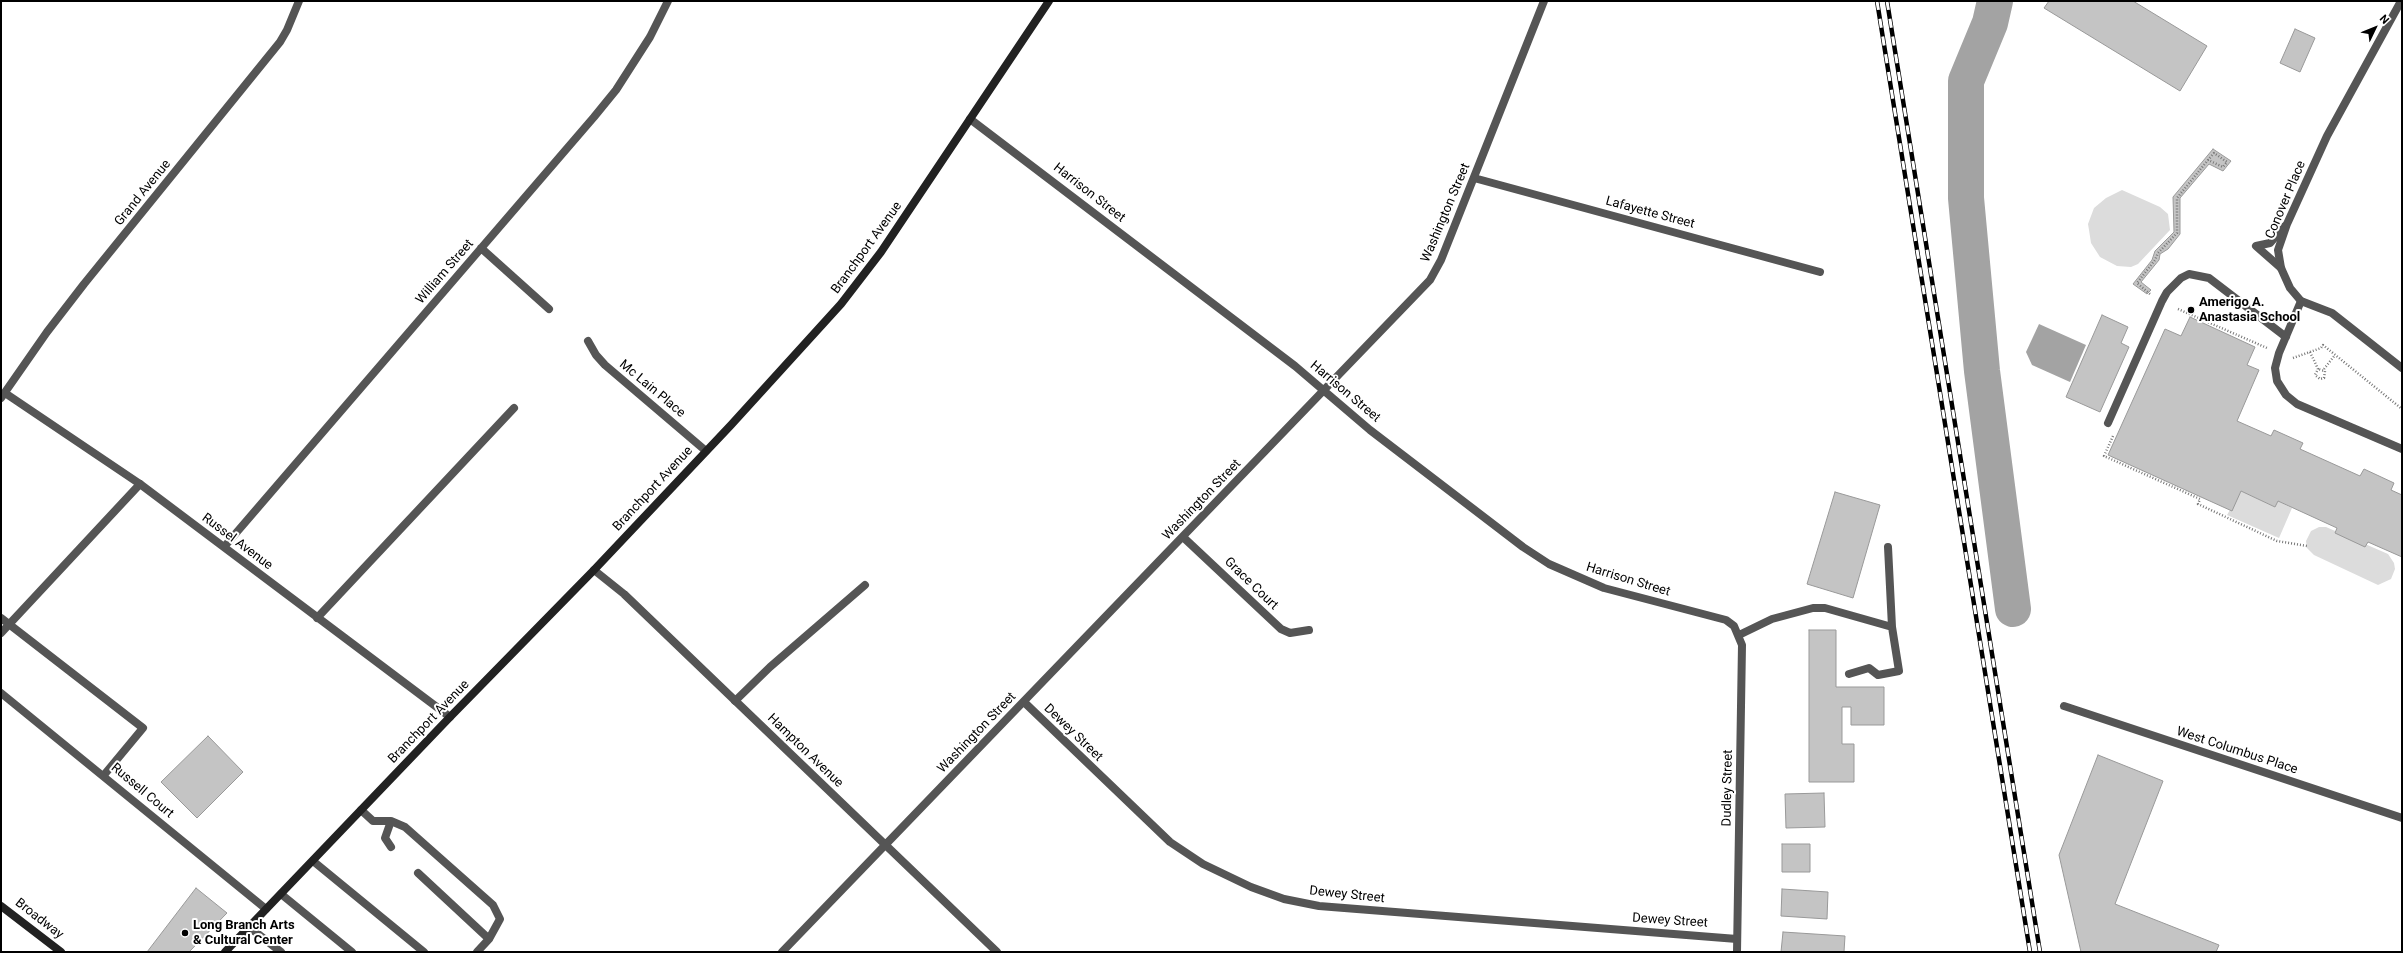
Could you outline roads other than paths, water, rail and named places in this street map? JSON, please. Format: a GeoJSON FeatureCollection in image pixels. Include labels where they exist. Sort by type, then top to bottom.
{"type":"FeatureCollection","features":[{"type":"Feature","properties":{"kind":"street","name":"Grand Avenue"},"geometry":{"type":"LineString","coordinates":[[3,395],[47,332],[84,284],[280,42],[288,30],[299,1]]}},
{"type":"Feature","properties":{"kind":"street","name":"William Street"},"geometry":{"type":"LineString","coordinates":[[224,547],[616,90],[650,37],[668,1]]}},
{"type":"Feature","properties":{"kind":"street","name":"Washington Street"},"geometry":{"type":"LineString","coordinates":[[782,952],[1430,280],[1441,260],[1544,1]]}},
{"type":"Feature","properties":{"kind":"street","name":"Conover Place"},"geometry":{"type":"LineString","coordinates":[[2301,301],[2290,288],[2281,268],[2278,250],[2287,224],[2327,136],[2401,1]]}},
{"type":"Feature","properties":{"kind":"street","name":"Branchport Avenue"},"geometry":{"type":"LineString","coordinates":[[225,952],[450,717],[594,570],[706,451],[840,304],[881,252],[1046,2]]}},
{"type":"Feature","properties":{"kind":"street","name":"Harrison Street"},"geometry":{"type":"LineString","coordinates":[[970,118],[1289,361],[1382,439],[1523,547],[1549,564],[1604,588],[1726,620],[1734,626]]}},
{"type":"Feature","properties":{"kind":"street","name":"Lafayette Street"},"geometry":{"type":"LineString","coordinates":[[1474,178],[1820,272]]}},
{"type":"Feature","properties":{"kind":"street"},"geometry":{"type":"LineString","coordinates":[[2281,268],[2256,246],[2270,243],[2287,224]]}},
{"type":"Feature","properties":{"kind":"street"},"geometry":{"type":"LineString","coordinates":[[481,248],[549,309]]}},
{"type":"Feature","properties":{"kind":"street"},"geometry":{"type":"LineString","coordinates":[[2108,423],[2162,301],[2167,292],[2181,278],[2190,274],[2209,278],[2286,336]]}},
{"type":"Feature","properties":{"kind":"street"},"geometry":{"type":"LineString","coordinates":[[2402,368],[2332,313],[2301,301],[2286,336],[2275,368],[2278,381],[2286,395],[2297,404],[2402,449]]}},
{"type":"Feature","properties":{"kind":"street","name":"Mc Lain Place"},"geometry":{"type":"LineString","coordinates":[[588,342],[596,355],[605,365],[706,451]]}},
{"type":"Feature","properties":{"kind":"street","name":"Russel Avenue"},"geometry":{"type":"LineString","coordinates":[[3,395],[140,484],[450,717]]}},
{"type":"Feature","properties":{"kind":"street"},"geometry":{"type":"LineString","coordinates":[[317,618],[514,408]]}},
{"type":"Feature","properties":{"kind":"street"},"geometry":{"type":"LineString","coordinates":[[1,633],[140,484]]}},
{"type":"Feature","properties":{"kind":"street","name":"Grace Court"},"geometry":{"type":"LineString","coordinates":[[1183,537],[1281,629],[1290,633],[1309,630]]}},
{"type":"Feature","properties":{"kind":"street"},"geometry":{"type":"LineString","coordinates":[[1849,674],[1869,668],[1878,675],[1899,671],[1892,627],[1888,547]]}},
{"type":"Feature","properties":{"kind":"street","name":"Hampton Avenue"},"geometry":{"type":"LineString","coordinates":[[594,570],[624,594],[997,952]]}},
{"type":"Feature","properties":{"kind":"street"},"geometry":{"type":"LineString","coordinates":[[735,701],[770,667],[865,585]]}},
{"type":"Feature","properties":{"kind":"street"},"geometry":{"type":"LineString","coordinates":[[1740,635],[1772,619],[1813,608],[1825,608],[1892,627]]}},
{"type":"Feature","properties":{"kind":"street"},"geometry":{"type":"LineString","coordinates":[[1,618],[143,728],[104,776]]}},
{"type":"Feature","properties":{"kind":"street","name":"Dudley Street"},"geometry":{"type":"LineString","coordinates":[[1734,626],[1740,635],[1742,645],[1737,952]]}},
{"type":"Feature","properties":{"kind":"street","name":"Russell Court"},"geometry":{"type":"LineString","coordinates":[[1,693],[266,909]]}},
{"type":"Feature","properties":{"kind":"street","name":"Dewey Street"},"geometry":{"type":"LineString","coordinates":[[1024,702],[1170,842],[1203,864],[1251,887],[1284,899],[1326,906],[1738,939]]}},
{"type":"Feature","properties":{"kind":"street","name":"West Columbus Place"},"geometry":{"type":"LineString","coordinates":[[2064,706],[2402,818]]}},
{"type":"Feature","properties":{"kind":"street"},"geometry":{"type":"LineString","coordinates":[[361,810],[374,821],[391,821],[405,827],[493,905],[500,919],[489,938],[477,952]]}},
{"type":"Feature","properties":{"kind":"street"},"geometry":{"type":"LineString","coordinates":[[391,821],[385,838],[392,847]]}},
{"type":"Feature","properties":{"kind":"street"},"geometry":{"type":"LineString","coordinates":[[313,861],[424,952]]}},
{"type":"Feature","properties":{"kind":"street"},"geometry":{"type":"LineString","coordinates":[[418,873],[489,938]]}},
{"type":"Feature","properties":{"kind":"street"},"geometry":{"type":"LineString","coordinates":[[281,894],[352,952]]}},
{"type":"Feature","properties":{"kind":"street","name":"Broadway"},"geometry":{"type":"LineString","coordinates":[[1,906],[61,952]]}},
{"type":"Feature","properties":{"kind":"street"},"geometry":{"type":"LineString","coordinates":[[249,927],[281,952]]}},
{"type":"Feature","properties":{"kind":"waterway"},"geometry":{"type":"LineString","coordinates":[[1995,1],[1990,23],[1966,81],[1966,198],[1982,371],[2013,609]]}},
{"type":"Feature","properties":{"kind":"railway"},"geometry":{"type":"LineString","coordinates":[[1877,1],[2030,952]]}},
{"type":"Feature","properties":{"kind":"railway"},"geometry":{"type":"LineString","coordinates":[[1887,1],[2040,952]]}},
{"type":"Feature","properties":{"kind":"place","name":"Amerigo A. Anastasia School"},"geometry":{"type":"Point","coordinates":[2191,310]}},
{"type":"Feature","properties":{"kind":"place","name":"Long Branch Arts & Cultural Center"},"geometry":{"type":"Point","coordinates":[185,933]}}]}
